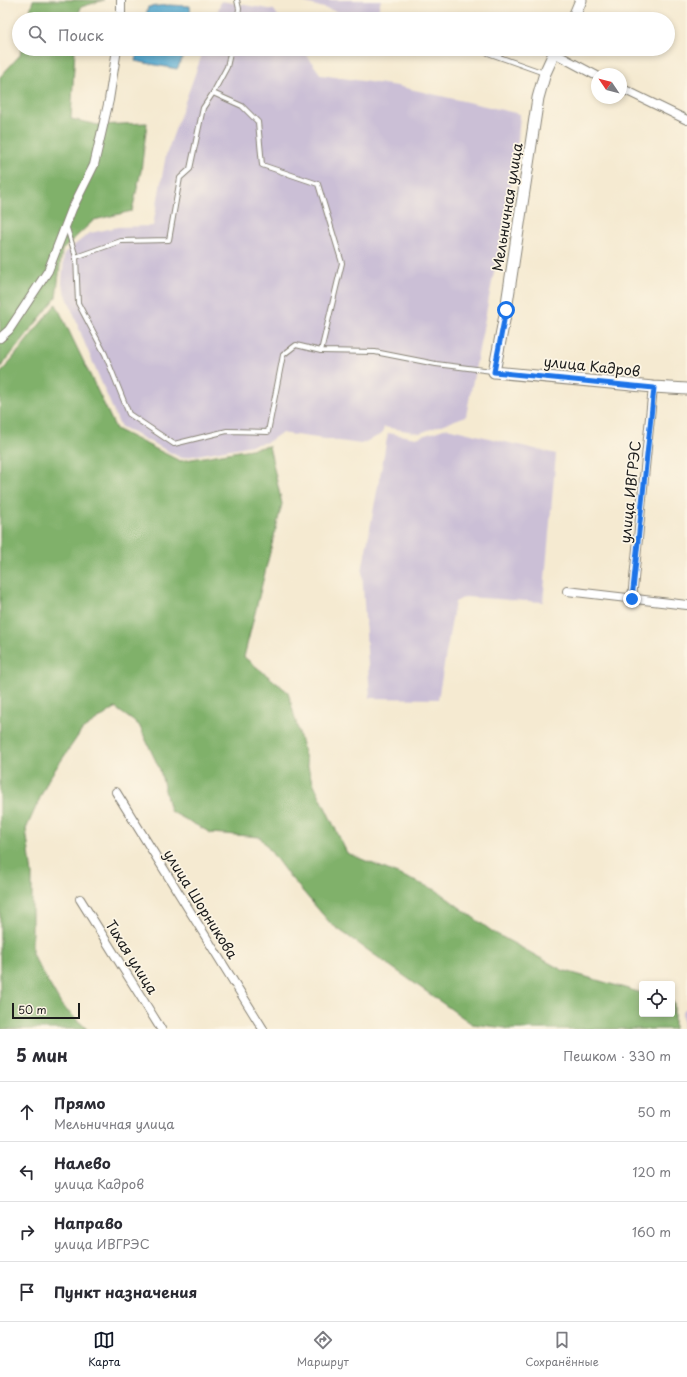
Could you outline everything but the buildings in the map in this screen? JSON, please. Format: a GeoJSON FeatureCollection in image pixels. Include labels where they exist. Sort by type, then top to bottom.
{"type":"FeatureCollection","features":[{"type":"Feature","properties":{"kind":"street"},"geometry":{"type":"LineString","coordinates":[[121,0],[121,12]]}},
{"type":"Feature","properties":{"kind":"street"},"geometry":{"type":"LineString","coordinates":[[576,12],[581,0]]}},
{"type":"Feature","properties":{"kind":"street"},"geometry":{"type":"LineString","coordinates":[[0,338],[9,330],[48,271],[66,223],[94,165],[110,100],[116,56]]}},
{"type":"Feature","properties":{"kind":"street","name":"Мельничная улица"},"geometry":{"type":"LineString","coordinates":[[494,372],[506,310],[538,98],[545,73],[553,56]]}},
{"type":"Feature","properties":{"kind":"street"},"geometry":{"type":"LineString","coordinates":[[563,56],[591,72]]}},
{"type":"Feature","properties":{"kind":"street"},"geometry":{"type":"LineString","coordinates":[[627,91],[687,120]]}},
{"type":"Feature","properties":{"kind":"street","name":"улица Кадров"},"geometry":{"type":"LineString","coordinates":[[494,372],[654,388],[687,389]]}},
{"type":"Feature","properties":{"kind":"street","name":"улица ИВГРЭС"},"geometry":{"type":"LineString","coordinates":[[632,599],[654,388]]}},
{"type":"Feature","properties":{"kind":"street"},"geometry":{"type":"LineString","coordinates":[[567,591],[687,605]]}},
{"type":"Feature","properties":{"kind":"street","name":"улица Шорникова"},"geometry":{"type":"LineString","coordinates":[[116,792],[263,1029]]}},
{"type":"Feature","properties":{"kind":"street","name":"Тихая улица"},"geometry":{"type":"LineString","coordinates":[[80,899],[161,1029]]}},
{"type":"Feature","properties":{"kind":"lane"},"geometry":{"type":"LineString","coordinates":[[237,0],[240,9],[239,12]]}},
{"type":"Feature","properties":{"kind":"lane"},"geometry":{"type":"LineString","coordinates":[[76,257],[121,241],[168,240],[180,178],[190,169],[203,108],[228,66],[230,56]]}},
{"type":"Feature","properties":{"kind":"lane"},"geometry":{"type":"LineString","coordinates":[[497,56],[545,73]]}},
{"type":"Feature","properties":{"kind":"lane"},"geometry":{"type":"LineString","coordinates":[[213,93],[242,106],[258,122],[262,165],[318,184],[342,263],[322,351]]}},
{"type":"Feature","properties":{"kind":"lane"},"geometry":{"type":"LineString","coordinates":[[66,223],[76,257],[78,303],[105,354],[128,414],[174,444],[227,431],[268,432],[283,355],[296,345],[322,351],[375,352],[436,364],[494,372]]}},
{"type":"Feature","properties":{"kind":"shaded area"},"geometry":{"type":"Polygon","coordinates":[[[295,0],[381,0],[378,12],[339,12],[295,0]]]}},
{"type":"Feature","properties":{"kind":"shaded area"},"geometry":{"type":"Polygon","coordinates":[[[221,1],[274,10],[275,12],[217,12],[221,1]]]}},
{"type":"Feature","properties":{"kind":"shaded area"},"geometry":{"type":"Polygon","coordinates":[[[201,56],[307,56],[321,75],[397,86],[520,114],[517,154],[466,416],[420,433],[384,427],[382,434],[361,444],[281,433],[268,442],[181,458],[120,426],[85,344],[62,284],[64,253],[90,233],[118,227],[153,226],[166,155],[201,56]]]}},
{"type":"Feature","properties":{"kind":"shaded area"},"geometry":{"type":"Polygon","coordinates":[[[447,428],[556,454],[543,602],[465,597],[455,602],[438,699],[370,698],[362,571],[388,433],[416,438],[447,428]]]}},
{"type":"Feature","properties":{"kind":"shaded area"},"geometry":{"type":"Polygon","coordinates":[[[687,1008],[687,1029],[683,1029],[682,1011],[687,1008]]]}},
{"type":"Feature","properties":{"kind":"green space"},"geometry":{"type":"Polygon","coordinates":[[[33,0],[104,0],[81,7],[79,12],[30,12],[33,0]]]}},
{"type":"Feature","properties":{"kind":"green space"},"geometry":{"type":"Polygon","coordinates":[[[19,56],[75,56],[71,119],[98,125],[147,123],[141,171],[132,211],[94,220],[62,250],[56,298],[0,368],[0,77],[19,56]]]}},
{"type":"Feature","properties":{"kind":"green space"},"geometry":{"type":"Polygon","coordinates":[[[56,304],[116,429],[180,461],[269,446],[282,504],[244,657],[288,692],[311,778],[347,853],[436,890],[493,932],[562,970],[639,992],[639,1017],[674,1017],[674,1029],[507,1029],[472,1024],[331,924],[286,872],[260,837],[211,833],[170,811],[160,770],[139,725],[115,708],[82,730],[48,780],[26,829],[32,874],[32,954],[62,1006],[87,1029],[0,1029],[0,374],[56,304]]]}},
{"type":"Feature","properties":{"kind":"water"},"geometry":{"type":"Polygon","coordinates":[[[169,5],[190,6],[190,12],[147,12],[148,7],[169,5]]]}},
{"type":"Feature","properties":{"kind":"water"},"geometry":{"type":"Polygon","coordinates":[[[136,56],[184,56],[177,69],[135,61],[136,56]]]}},
{"type":"Feature","properties":{"kind":"route"},"geometry":{"type":"LineString","coordinates":[[506,310],[494,372],[654,388],[632,599]]}}]}
